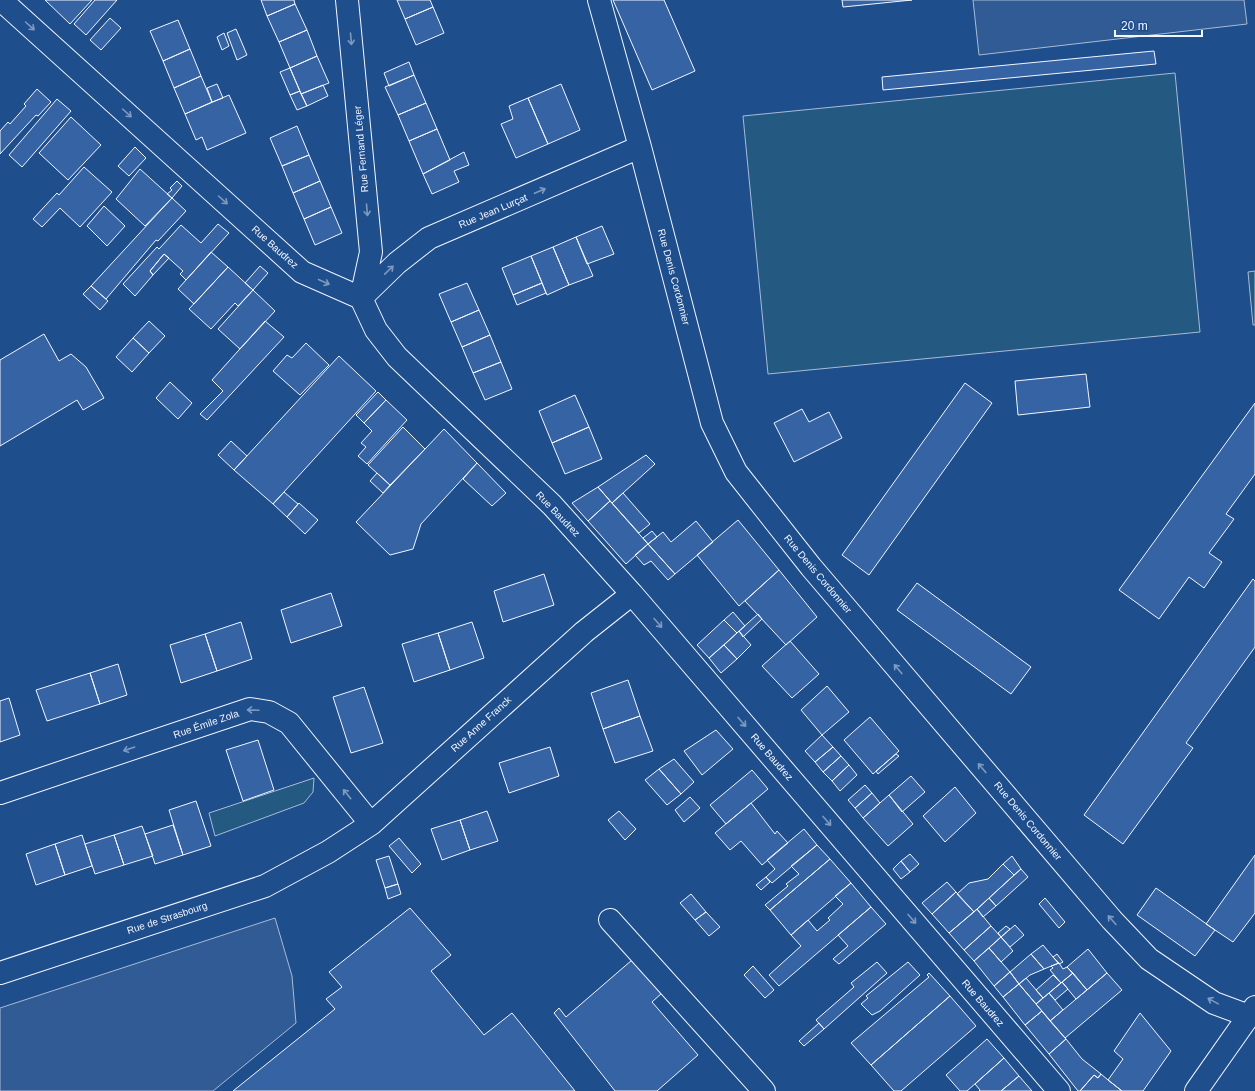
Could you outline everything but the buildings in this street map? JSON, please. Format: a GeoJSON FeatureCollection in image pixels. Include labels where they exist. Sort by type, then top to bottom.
{"type":"FeatureCollection","features":[{"type":"Feature","properties":{"kind":"street","name":"Rue Baudrez"},"geometry":{"type":"LineString","coordinates":[[1,0],[302,272],[361,298],[376,330],[397,357],[552,505],[632,594],[1059,1091]]}},
{"type":"Feature","properties":{"kind":"street","name":"Rue Fernand Léger"},"geometry":{"type":"LineString","coordinates":[[347,0],[371,252],[361,298]]}},
{"type":"Feature","properties":{"kind":"street","name":"Rue Denis Cordonnier"},"geometry":{"type":"LineString","coordinates":[[600,0],[712,423],[736,472],[811,567],[1112,920],[1149,959],[1214,1003],[1252,1012]]}},
{"type":"Feature","properties":{"kind":"street","name":"Rue Jean Lurçat"},"geometry":{"type":"LineString","coordinates":[[361,298],[397,263],[429,238],[640,147]]}},
{"type":"Feature","properties":{"kind":"street","name":"Rue Anne Franck"},"geometry":{"type":"LineString","coordinates":[[328,852],[371,824],[584,632],[632,594]]}},
{"type":"Feature","properties":{"kind":"street","name":"Rue Émile Zola"},"geometry":{"type":"LineString","coordinates":[[0,793],[250,709],[269,712],[289,724],[371,824]]}},
{"type":"Feature","properties":{"kind":"street","name":"Rue de Strasbourg"},"geometry":{"type":"LineString","coordinates":[[0,973],[265,886],[328,852]]}},
{"type":"Feature","properties":{"kind":"street"},"geometry":{"type":"LineString","coordinates":[[610,920],[764,1091]]}},
{"type":"Feature","properties":{"kind":"street"},"geometry":{"type":"LineString","coordinates":[[1196,1091],[1252,1012]]}},
{"type":"Feature","properties":{"kind":"shaded area"},"geometry":{"type":"Polygon","coordinates":[[[973,0],[1244,0],[1247,24],[979,55],[973,0]]]}},
{"type":"Feature","properties":{"kind":"shaded area"},"geometry":{"type":"Polygon","coordinates":[[[1175,73],[1200,332],[768,374],[743,116],[1175,73]]]}},
{"type":"Feature","properties":{"kind":"shaded area"},"geometry":{"type":"Polygon","coordinates":[[[1255,271],[1255,325],[1253,325],[1248,272],[1255,271]]]}},
{"type":"Feature","properties":{"kind":"shaded area"},"geometry":{"type":"Polygon","coordinates":[[[314,778],[313,792],[304,803],[215,836],[209,813],[314,778]]]}},
{"type":"Feature","properties":{"kind":"shaded area"},"geometry":{"type":"Polygon","coordinates":[[[275,918],[292,976],[296,1023],[213,1091],[0,1091],[0,1008],[275,918]]]}}]}
